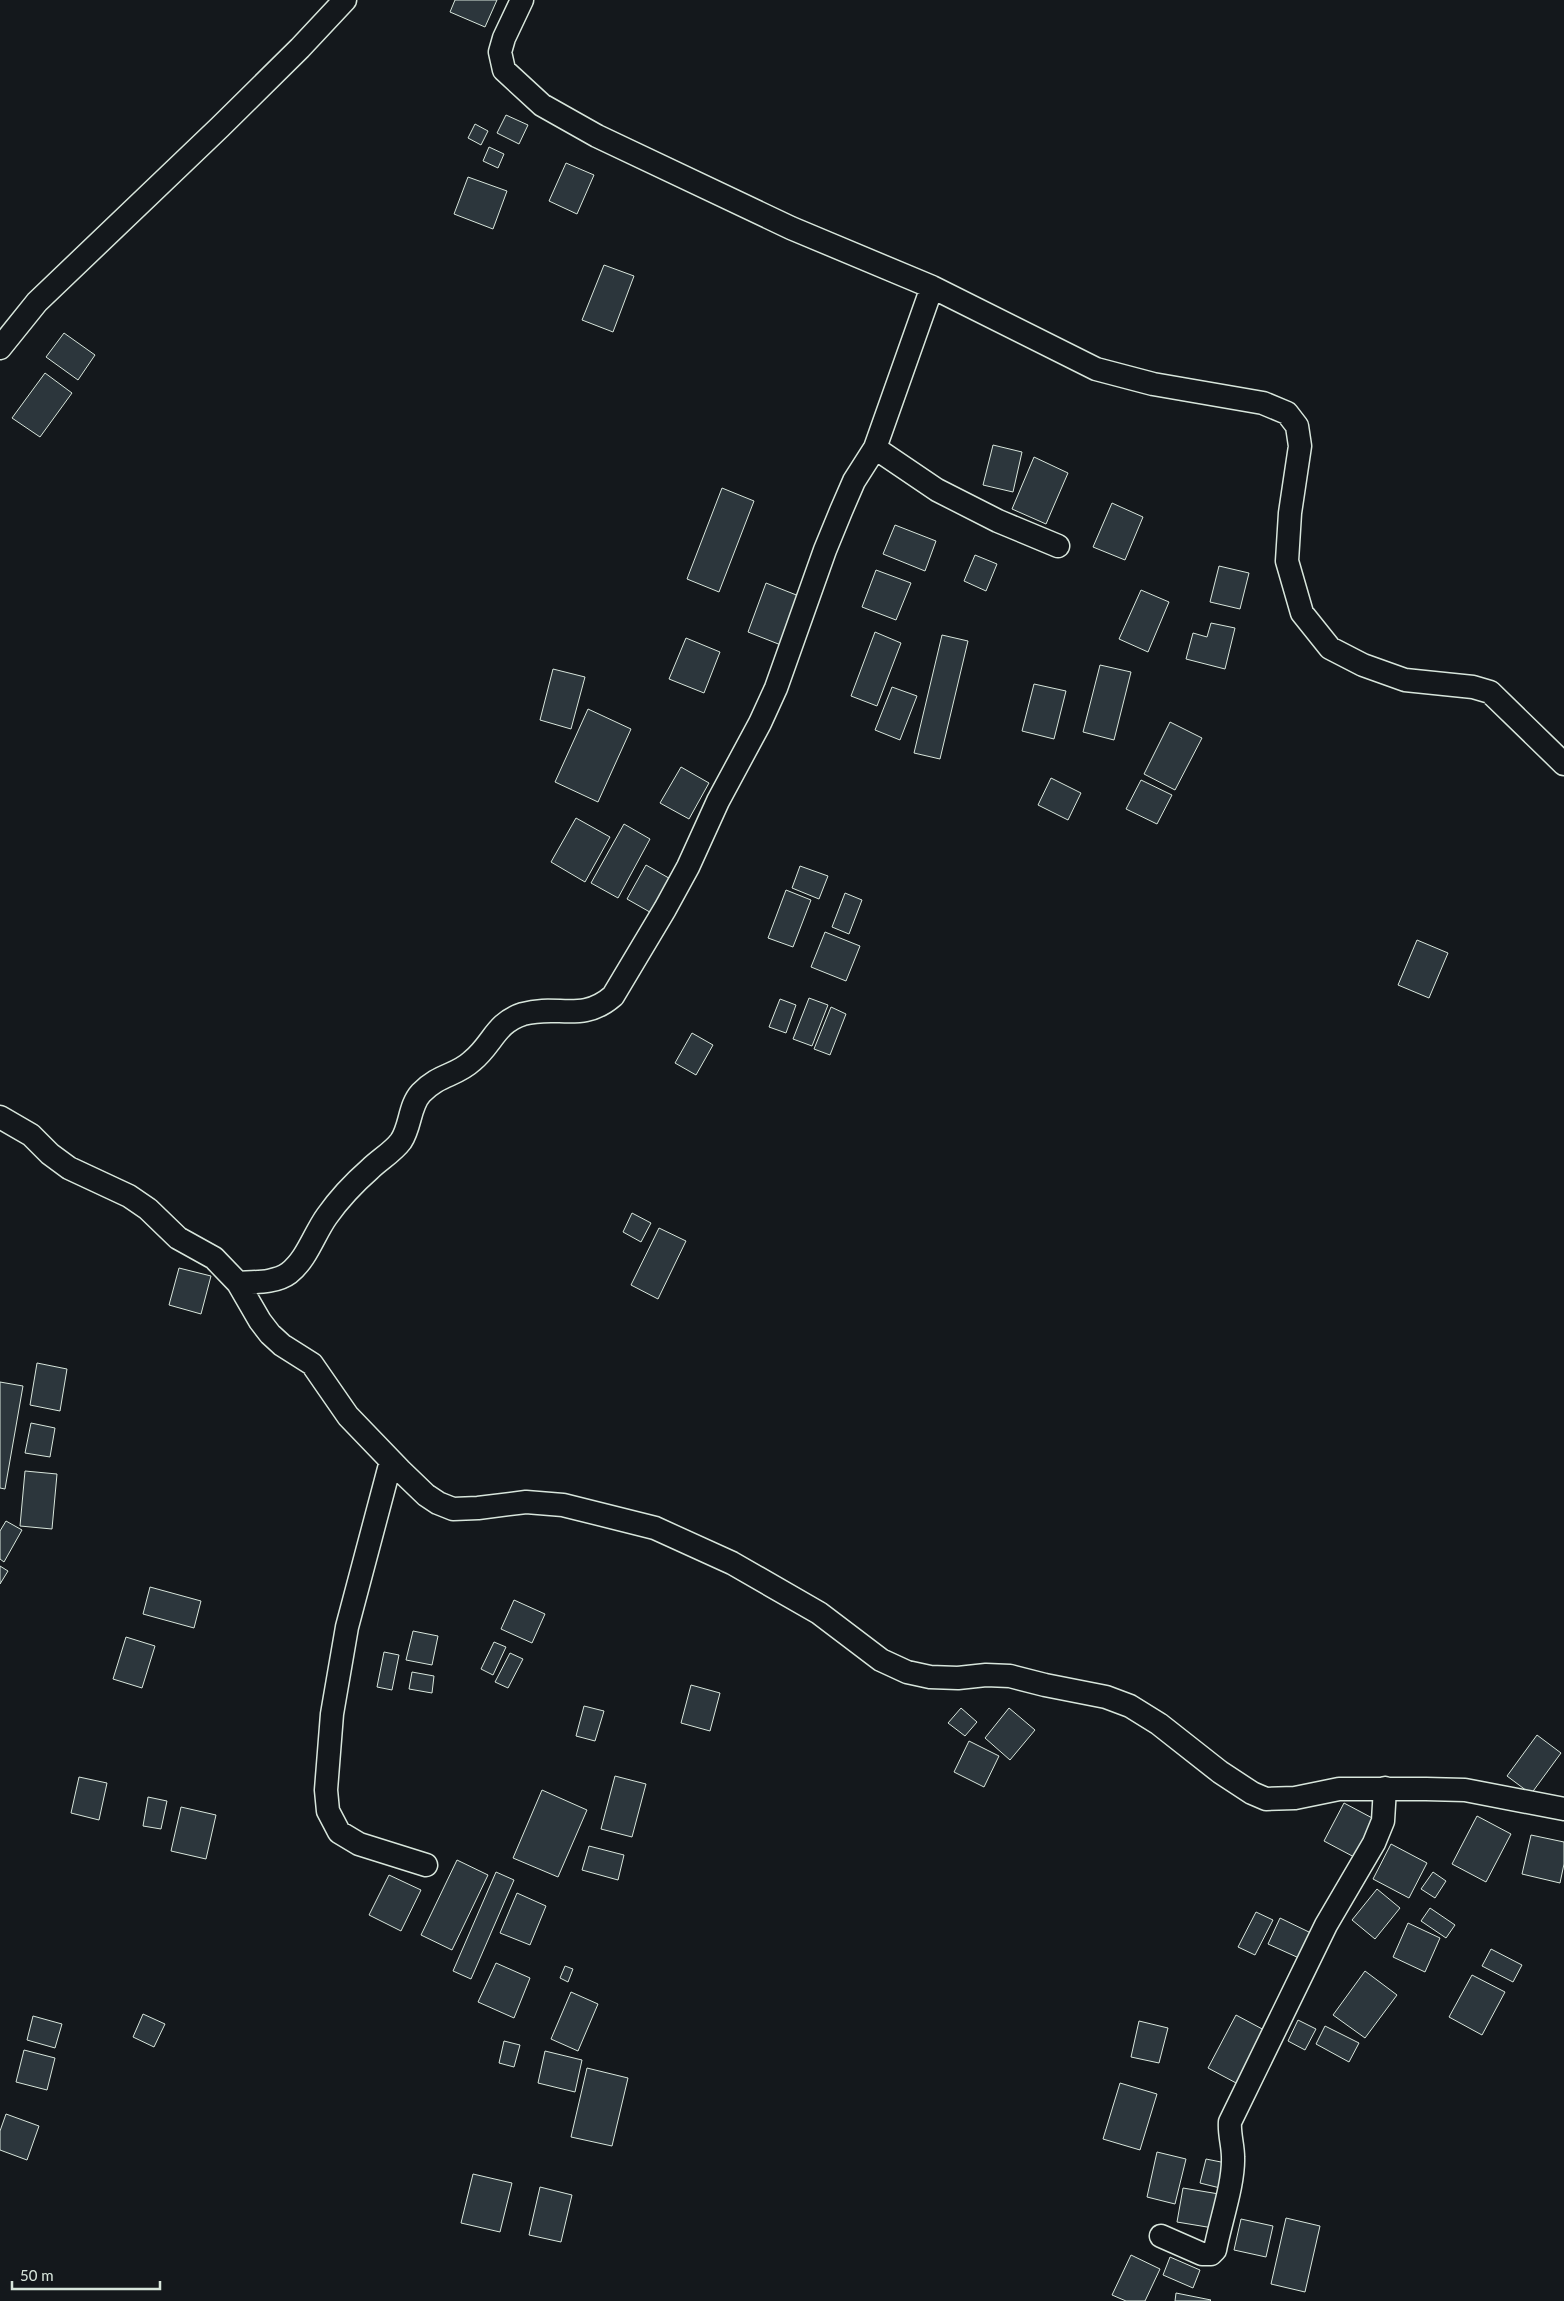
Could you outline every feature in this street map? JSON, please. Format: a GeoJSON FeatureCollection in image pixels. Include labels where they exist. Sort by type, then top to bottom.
{"type":"FeatureCollection","features":[{"type":"Feature","properties":{"kind":"street"},"geometry":{"type":"LineString","coordinates":[[0,348],[37,302],[220,127],[345,0]]}},
{"type":"Feature","properties":{"kind":"street"},"geometry":{"type":"LineString","coordinates":[[522,0],[504,38],[500,52],[504,70],[542,105],[597,136],[782,224],[932,288],[1096,369],[1153,384],[1262,403],[1287,413],[1297,426],[1300,446],[1290,513],[1287,561],[1302,613],[1330,648],[1363,665],[1405,680],[1432,684],[1473,686],[1490,692],[1564,764]]}},
{"type":"Feature","properties":{"kind":"street"},"geometry":{"type":"LineString","coordinates":[[238,1283],[277,1279],[288,1273],[299,1263],[326,1218],[345,1194],[401,1141],[419,1095],[439,1077],[461,1069],[472,1062],[496,1030],[508,1019],[540,1011],[584,1011],[601,1007],[613,996],[666,909],[688,867],[718,801],[760,723],[776,688],[841,511],[854,481],[875,448],[932,288]]}},
{"type":"Feature","properties":{"kind":"street"},"geometry":{"type":"LineString","coordinates":[[875,448],[937,490],[998,521],[1058,546]]}},
{"type":"Feature","properties":{"kind":"street"},"geometry":{"type":"LineString","coordinates":[[0,1116],[31,1135],[50,1154],[68,1168],[129,1196],[148,1209],[178,1238],[214,1258],[238,1283],[260,1321],[270,1334],[282,1345],[312,1364],[348,1416],[426,1495],[438,1503],[453,1509],[526,1502],[563,1505],[655,1528],[732,1562],[819,1613],[881,1660],[908,1672],[930,1677],[1010,1676],[1106,1697],[1130,1706],[1159,1724],[1220,1772],[1252,1793],[1266,1799],[1295,1798],[1339,1789],[1466,1790],[1564,1809]]}},
{"type":"Feature","properties":{"kind":"street"},"geometry":{"type":"LineString","coordinates":[[391,1461],[347,1627],[332,1714],[326,1790],[328,1811],[339,1832],[359,1844],[426,1865]]}},
{"type":"Feature","properties":{"kind":"street"},"geometry":{"type":"LineString","coordinates":[[1161,2236],[1202,2254],[1210,2254],[1214,2250],[1232,2166],[1230,2122],[1326,1925],[1374,1843],[1383,1821],[1385,1788]]}},
{"type":"Feature","properties":{"kind":"building"},"geometry":{"type":"Polygon","coordinates":[[[455,0],[497,0],[485,27],[450,12],[455,0]]]}},
{"type":"Feature","properties":{"kind":"building"},"geometry":{"type":"Polygon","coordinates":[[[506,115],[528,125],[519,144],[497,133],[506,115]]]}},
{"type":"Feature","properties":{"kind":"building"},"geometry":{"type":"Polygon","coordinates":[[[475,124],[488,131],[481,145],[468,138],[475,124]]]}},
{"type":"Feature","properties":{"kind":"building"},"geometry":{"type":"Polygon","coordinates":[[[489,147],[504,154],[498,168],[483,161],[489,147]]]}},
{"type":"Feature","properties":{"kind":"building"},"geometry":{"type":"Polygon","coordinates":[[[566,163],[594,175],[577,214],[549,201],[566,163]]]}},
{"type":"Feature","properties":{"kind":"building"},"geometry":{"type":"Polygon","coordinates":[[[468,177],[507,191],[493,229],[454,214],[468,177]]]}},
{"type":"Feature","properties":{"kind":"building"},"geometry":{"type":"Polygon","coordinates":[[[604,265],[634,276],[613,332],[582,320],[604,265]]]}},
{"type":"Feature","properties":{"kind":"building"},"geometry":{"type":"Polygon","coordinates":[[[64,333],[95,355],[78,380],[46,357],[64,333]]]}},
{"type":"Feature","properties":{"kind":"building"},"geometry":{"type":"Polygon","coordinates":[[[45,373],[72,393],[40,437],[12,418],[45,373]]]}},
{"type":"Feature","properties":{"kind":"building"},"geometry":{"type":"Polygon","coordinates":[[[993,445],[1022,452],[1013,492],[983,485],[993,445]]]}},
{"type":"Feature","properties":{"kind":"building"},"geometry":{"type":"Polygon","coordinates":[[[1034,457],[1068,473],[1046,524],[1012,509],[1034,457]]]}},
{"type":"Feature","properties":{"kind":"building"},"geometry":{"type":"Polygon","coordinates":[[[722,488],[754,501],[719,592],[687,579],[722,488]]]}},
{"type":"Feature","properties":{"kind":"building"},"geometry":{"type":"Polygon","coordinates":[[[1112,503],[1143,517],[1125,560],[1093,547],[1112,503]]]}},
{"type":"Feature","properties":{"kind":"building"},"geometry":{"type":"Polygon","coordinates":[[[895,525],[936,541],[925,571],[883,554],[895,525]]]}},
{"type":"Feature","properties":{"kind":"building"},"geometry":{"type":"Polygon","coordinates":[[[975,555],[997,564],[986,591],[964,581],[975,555]]]}},
{"type":"Feature","properties":{"kind":"building"},"geometry":{"type":"Polygon","coordinates":[[[1219,566],[1249,573],[1240,609],[1210,602],[1219,566]]]}},
{"type":"Feature","properties":{"kind":"building"},"geometry":{"type":"Polygon","coordinates":[[[876,570],[911,583],[896,620],[862,607],[876,570]]]}},
{"type":"Feature","properties":{"kind":"building"},"geometry":{"type":"Polygon","coordinates":[[[766,583],[804,598],[786,647],[748,632],[766,583]]]}},
{"type":"Feature","properties":{"kind":"building"},"geometry":{"type":"Polygon","coordinates":[[[1141,590],[1169,602],[1148,652],[1119,639],[1141,590]]]}},
{"type":"Feature","properties":{"kind":"building"},"geometry":{"type":"Polygon","coordinates":[[[1211,623],[1235,628],[1225,669],[1186,659],[1193,633],[1207,637],[1211,623]]]}},
{"type":"Feature","properties":{"kind":"building"},"geometry":{"type":"Polygon","coordinates":[[[875,632],[901,643],[877,706],[851,696],[875,632]]]}},
{"type":"Feature","properties":{"kind":"building"},"geometry":{"type":"Polygon","coordinates":[[[942,635],[968,641],[940,759],[914,753],[942,635]]]}},
{"type":"Feature","properties":{"kind":"building"},"geometry":{"type":"Polygon","coordinates":[[[686,638],[720,652],[704,693],[669,679],[686,638]]]}},
{"type":"Feature","properties":{"kind":"building"},"geometry":{"type":"Polygon","coordinates":[[[1100,665],[1131,672],[1114,740],[1083,732],[1100,665]]]}},
{"type":"Feature","properties":{"kind":"building"},"geometry":{"type":"Polygon","coordinates":[[[553,669],[585,677],[571,729],[540,720],[553,669]]]}},
{"type":"Feature","properties":{"kind":"building"},"geometry":{"type":"Polygon","coordinates":[[[1034,684],[1066,691],[1054,739],[1022,731],[1034,684]]]}},
{"type":"Feature","properties":{"kind":"building"},"geometry":{"type":"Polygon","coordinates":[[[892,687],[917,696],[900,740],[875,730],[892,687]]]}},
{"type":"Feature","properties":{"kind":"building"},"geometry":{"type":"Polygon","coordinates":[[[588,709],[631,729],[598,802],[555,782],[588,709]]]}},
{"type":"Feature","properties":{"kind":"building"},"geometry":{"type":"Polygon","coordinates":[[[1170,722],[1202,738],[1175,790],[1144,774],[1170,722]]]}},
{"type":"Feature","properties":{"kind":"building"},"geometry":{"type":"Polygon","coordinates":[[[681,767],[709,783],[689,819],[660,803],[681,767]]]}},
{"type":"Feature","properties":{"kind":"building"},"geometry":{"type":"Polygon","coordinates":[[[1051,778],[1081,793],[1068,820],[1038,805],[1051,778]]]}},
{"type":"Feature","properties":{"kind":"building"},"geometry":{"type":"Polygon","coordinates":[[[1141,780],[1172,795],[1157,824],[1126,809],[1141,780]]]}},
{"type":"Feature","properties":{"kind":"building"},"geometry":{"type":"Polygon","coordinates":[[[576,818],[610,837],[585,882],[551,862],[576,818]]]}},
{"type":"Feature","properties":{"kind":"building"},"geometry":{"type":"Polygon","coordinates":[[[624,824],[650,839],[618,898],[591,883],[624,824]]]}},
{"type":"Feature","properties":{"kind":"building"},"geometry":{"type":"Polygon","coordinates":[[[646,865],[674,881],[655,915],[627,899],[646,865]]]}},
{"type":"Feature","properties":{"kind":"building"},"geometry":{"type":"Polygon","coordinates":[[[800,866],[828,876],[819,899],[792,888],[800,866]]]}},
{"type":"Feature","properties":{"kind":"building"},"geometry":{"type":"Polygon","coordinates":[[[786,890],[811,900],[793,947],[768,938],[786,890]]]}},
{"type":"Feature","properties":{"kind":"building"},"geometry":{"type":"Polygon","coordinates":[[[845,893],[862,900],[849,934],[832,927],[845,893]]]}},
{"type":"Feature","properties":{"kind":"building"},"geometry":{"type":"Polygon","coordinates":[[[825,932],[860,946],[846,981],[811,967],[825,932]]]}},
{"type":"Feature","properties":{"kind":"building"},"geometry":{"type":"Polygon","coordinates":[[[1417,940],[1448,953],[1429,998],[1398,985],[1417,940]]]}},
{"type":"Feature","properties":{"kind":"building"},"geometry":{"type":"Polygon","coordinates":[[[809,998],[828,1005],[812,1046],[793,1039],[809,998]]]}},
{"type":"Feature","properties":{"kind":"building"},"geometry":{"type":"Polygon","coordinates":[[[780,999],[796,1005],[786,1033],[769,1027],[780,999]]]}},
{"type":"Feature","properties":{"kind":"building"},"geometry":{"type":"Polygon","coordinates":[[[831,1007],[846,1014],[830,1055],[814,1049],[831,1007]]]}},
{"type":"Feature","properties":{"kind":"building"},"geometry":{"type":"Polygon","coordinates":[[[692,1033],[713,1045],[696,1075],[675,1063],[692,1033]]]}},
{"type":"Feature","properties":{"kind":"building"},"geometry":{"type":"Polygon","coordinates":[[[632,1213],[651,1223],[641,1242],[623,1232],[632,1213]]]}},
{"type":"Feature","properties":{"kind":"building"},"geometry":{"type":"Polygon","coordinates":[[[659,1228],[686,1241],[658,1299],[631,1285],[659,1228]]]}},
{"type":"Feature","properties":{"kind":"building"},"geometry":{"type":"Polygon","coordinates":[[[179,1268],[211,1276],[201,1314],[169,1305],[179,1268]]]}},
{"type":"Feature","properties":{"kind":"building"},"geometry":{"type":"Polygon","coordinates":[[[37,1363],[67,1369],[60,1411],[30,1405],[37,1363]]]}},
{"type":"Feature","properties":{"kind":"building"},"geometry":{"type":"Polygon","coordinates":[[[0,1382],[23,1386],[5,1489],[0,1488],[0,1382]]]}},
{"type":"Feature","properties":{"kind":"building"},"geometry":{"type":"Polygon","coordinates":[[[31,1423],[55,1428],[50,1457],[25,1453],[31,1423]]]}},
{"type":"Feature","properties":{"kind":"building"},"geometry":{"type":"Polygon","coordinates":[[[25,1471],[57,1474],[52,1529],[20,1526],[25,1471]]]}},
{"type":"Feature","properties":{"kind":"building"},"geometry":{"type":"Polygon","coordinates":[[[6,1521],[22,1530],[4,1562],[0,1559],[0,1531],[6,1521]]]}},
{"type":"Feature","properties":{"kind":"building"},"geometry":{"type":"Polygon","coordinates":[[[0,1566],[8,1571],[0,1584],[0,1566]]]}},
{"type":"Feature","properties":{"kind":"building"},"geometry":{"type":"Polygon","coordinates":[[[150,1587],[201,1601],[194,1628],[143,1614],[150,1587]]]}},
{"type":"Feature","properties":{"kind":"building"},"geometry":{"type":"Polygon","coordinates":[[[514,1600],[545,1614],[532,1643],[501,1629],[514,1600]]]}},
{"type":"Feature","properties":{"kind":"building"},"geometry":{"type":"Polygon","coordinates":[[[413,1631],[438,1636],[432,1665],[406,1660],[413,1631]]]}},
{"type":"Feature","properties":{"kind":"building"},"geometry":{"type":"Polygon","coordinates":[[[126,1637],[155,1646],[142,1688],[113,1679],[126,1637]]]}},
{"type":"Feature","properties":{"kind":"building"},"geometry":{"type":"Polygon","coordinates":[[[494,1642],[506,1647],[493,1675],[481,1669],[494,1642]]]}},
{"type":"Feature","properties":{"kind":"building"},"geometry":{"type":"Polygon","coordinates":[[[384,1652],[399,1655],[392,1690],[377,1687],[384,1652]]]}},
{"type":"Feature","properties":{"kind":"building"},"geometry":{"type":"Polygon","coordinates":[[[510,1653],[523,1659],[508,1688],[495,1682],[510,1653]]]}},
{"type":"Feature","properties":{"kind":"building"},"geometry":{"type":"Polygon","coordinates":[[[412,1672],[434,1676],[432,1693],[409,1689],[412,1672]]]}},
{"type":"Feature","properties":{"kind":"building"},"geometry":{"type":"Polygon","coordinates":[[[691,1685],[720,1693],[710,1731],[681,1723],[691,1685]]]}},
{"type":"Feature","properties":{"kind":"building"},"geometry":{"type":"Polygon","coordinates":[[[584,1706],[604,1711],[595,1741],[576,1736],[584,1706]]]}},
{"type":"Feature","properties":{"kind":"building"},"geometry":{"type":"Polygon","coordinates":[[[961,1708],[977,1722],[965,1736],[948,1723],[961,1708]]]}},
{"type":"Feature","properties":{"kind":"building"},"geometry":{"type":"Polygon","coordinates":[[[1009,1708],[1035,1730],[1010,1760],[985,1738],[1009,1708]]]}},
{"type":"Feature","properties":{"kind":"building"},"geometry":{"type":"Polygon","coordinates":[[[1537,1735],[1561,1753],[1531,1794],[1507,1776],[1537,1735]]]}},
{"type":"Feature","properties":{"kind":"building"},"geometry":{"type":"Polygon","coordinates":[[[969,1741],[999,1756],[984,1787],[954,1772],[969,1741]]]}},
{"type":"Feature","properties":{"kind":"building"},"geometry":{"type":"Polygon","coordinates":[[[615,1776],[646,1784],[632,1837],[601,1829],[615,1776]]]}},
{"type":"Feature","properties":{"kind":"building"},"geometry":{"type":"Polygon","coordinates":[[[79,1777],[107,1783],[99,1820],[71,1813],[79,1777]]]}},
{"type":"Feature","properties":{"kind":"building"},"geometry":{"type":"Polygon","coordinates":[[[542,1790],[587,1810],[558,1877],[513,1858],[542,1790]]]}},
{"type":"Feature","properties":{"kind":"building"},"geometry":{"type":"Polygon","coordinates":[[[148,1797],[167,1801],[161,1829],[143,1826],[148,1797]]]}},
{"type":"Feature","properties":{"kind":"building"},"geometry":{"type":"Polygon","coordinates":[[[1344,1803],[1376,1820],[1356,1858],[1324,1841],[1344,1803]]]}},
{"type":"Feature","properties":{"kind":"building"},"geometry":{"type":"Polygon","coordinates":[[[181,1807],[216,1815],[206,1859],[171,1851],[181,1807]]]}},
{"type":"Feature","properties":{"kind":"building"},"geometry":{"type":"Polygon","coordinates":[[[1477,1816],[1511,1834],[1486,1882],[1452,1864],[1477,1816]]]}},
{"type":"Feature","properties":{"kind":"building"},"geometry":{"type":"Polygon","coordinates":[[[1531,1835],[1564,1842],[1564,1864],[1560,1883],[1522,1874],[1531,1835]]]}},
{"type":"Feature","properties":{"kind":"building"},"geometry":{"type":"Polygon","coordinates":[[[1391,1844],[1427,1863],[1409,1898],[1373,1879],[1391,1844]]]}},
{"type":"Feature","properties":{"kind":"building"},"geometry":{"type":"Polygon","coordinates":[[[589,1846],[624,1855],[618,1880],[582,1870],[589,1846]]]}},
{"type":"Feature","properties":{"kind":"building"},"geometry":{"type":"Polygon","coordinates":[[[457,1860],[488,1875],[452,1950],[421,1935],[457,1860]]]}},
{"type":"Feature","properties":{"kind":"building"},"geometry":{"type":"Polygon","coordinates":[[[496,1872],[514,1880],[471,1979],[453,1971],[496,1872]]]}},
{"type":"Feature","properties":{"kind":"building"},"geometry":{"type":"Polygon","coordinates":[[[1433,1872],[1446,1881],[1435,1898],[1421,1889],[1433,1872]]]}},
{"type":"Feature","properties":{"kind":"building"},"geometry":{"type":"Polygon","coordinates":[[[389,1875],[421,1890],[401,1931],[369,1915],[389,1875]]]}},
{"type":"Feature","properties":{"kind":"building"},"geometry":{"type":"Polygon","coordinates":[[[1377,1889],[1400,1908],[1375,1939],[1352,1920],[1377,1889]]]}},
{"type":"Feature","properties":{"kind":"building"},"geometry":{"type":"Polygon","coordinates":[[[517,1893],[546,1906],[530,1945],[500,1933],[517,1893]]]}},
{"type":"Feature","properties":{"kind":"building"},"geometry":{"type":"Polygon","coordinates":[[[1430,1908],[1455,1925],[1446,1938],[1421,1921],[1430,1908]]]}},
{"type":"Feature","properties":{"kind":"building"},"geometry":{"type":"Polygon","coordinates":[[[1256,1912],[1273,1920],[1255,1955],[1238,1947],[1256,1912]]]}},
{"type":"Feature","properties":{"kind":"building"},"geometry":{"type":"Polygon","coordinates":[[[1280,1918],[1311,1933],[1299,1958],[1268,1944],[1280,1918]]]}},
{"type":"Feature","properties":{"kind":"building"},"geometry":{"type":"Polygon","coordinates":[[[1408,1923],[1440,1938],[1425,1972],[1393,1957],[1408,1923]]]}},
{"type":"Feature","properties":{"kind":"building"},"geometry":{"type":"Polygon","coordinates":[[[1491,1949],[1522,1965],[1513,1982],[1482,1966],[1491,1949]]]}},
{"type":"Feature","properties":{"kind":"building"},"geometry":{"type":"Polygon","coordinates":[[[496,1963],[530,1978],[514,2018],[478,2002],[496,1963]]]}},
{"type":"Feature","properties":{"kind":"building"},"geometry":{"type":"Polygon","coordinates":[[[565,1966],[573,1969],[568,1982],[560,1978],[565,1966]]]}},
{"type":"Feature","properties":{"kind":"building"},"geometry":{"type":"Polygon","coordinates":[[[1365,1971],[1397,1995],[1365,2038],[1333,2015],[1365,1971]]]}},
{"type":"Feature","properties":{"kind":"building"},"geometry":{"type":"Polygon","coordinates":[[[1472,1975],[1505,1992],[1482,2035],[1449,2017],[1472,1975]]]}},
{"type":"Feature","properties":{"kind":"building"},"geometry":{"type":"Polygon","coordinates":[[[571,1992],[598,2004],[578,2051],[551,2039],[571,1992]]]}},
{"type":"Feature","properties":{"kind":"building"},"geometry":{"type":"Polygon","coordinates":[[[143,2014],[165,2024],[154,2047],[133,2037],[143,2014]]]}},
{"type":"Feature","properties":{"kind":"building"},"geometry":{"type":"Polygon","coordinates":[[[1236,2015],[1266,2031],[1238,2084],[1208,2068],[1236,2015]]]}},
{"type":"Feature","properties":{"kind":"building"},"geometry":{"type":"Polygon","coordinates":[[[33,2016],[62,2024],[55,2048],[27,2040],[33,2016]]]}},
{"type":"Feature","properties":{"kind":"building"},"geometry":{"type":"Polygon","coordinates":[[[1298,2020],[1316,2029],[1305,2050],[1288,2041],[1298,2020]]]}},
{"type":"Feature","properties":{"kind":"building"},"geometry":{"type":"Polygon","coordinates":[[[1139,2021],[1168,2028],[1159,2063],[1131,2057],[1139,2021]]]}},
{"type":"Feature","properties":{"kind":"building"},"geometry":{"type":"Polygon","coordinates":[[[1325,2026],[1359,2043],[1349,2062],[1316,2044],[1325,2026]]]}},
{"type":"Feature","properties":{"kind":"building"},"geometry":{"type":"Polygon","coordinates":[[[504,2041],[520,2045],[514,2067],[499,2063],[504,2041]]]}},
{"type":"Feature","properties":{"kind":"building"},"geometry":{"type":"Polygon","coordinates":[[[24,2050],[55,2058],[47,2090],[16,2082],[24,2050]]]}},
{"type":"Feature","properties":{"kind":"building"},"geometry":{"type":"Polygon","coordinates":[[[545,2051],[582,2060],[575,2092],[538,2083],[545,2051]]]}},
{"type":"Feature","properties":{"kind":"building"},"geometry":{"type":"Polygon","coordinates":[[[587,2068],[628,2078],[612,2146],[571,2137],[587,2068]]]}},
{"type":"Feature","properties":{"kind":"building"},"geometry":{"type":"Polygon","coordinates":[[[1120,2083],[1157,2094],[1140,2150],[1103,2139],[1120,2083]]]}},
{"type":"Feature","properties":{"kind":"building"},"geometry":{"type":"Polygon","coordinates":[[[6,2114],[39,2126],[27,2160],[0,2150],[0,2131],[6,2114]]]}},
{"type":"Feature","properties":{"kind":"building"},"geometry":{"type":"Polygon","coordinates":[[[1157,2152],[1186,2159],[1175,2204],[1147,2197],[1157,2152]]]}},
{"type":"Feature","properties":{"kind":"building"},"geometry":{"type":"Polygon","coordinates":[[[1206,2159],[1226,2163],[1220,2188],[1200,2183],[1206,2159]]]}},
{"type":"Feature","properties":{"kind":"building"},"geometry":{"type":"Polygon","coordinates":[[[473,2174],[512,2183],[500,2232],[461,2223],[473,2174]]]}},
{"type":"Feature","properties":{"kind":"building"},"geometry":{"type":"Polygon","coordinates":[[[540,2187],[572,2195],[561,2242],[529,2235],[540,2187]]]}},
{"type":"Feature","properties":{"kind":"building"},"geometry":{"type":"Polygon","coordinates":[[[1183,2188],[1219,2194],[1213,2228],[1177,2222],[1183,2188]]]}},
{"type":"Feature","properties":{"kind":"building"},"geometry":{"type":"Polygon","coordinates":[[[1286,2218],[1320,2226],[1305,2292],[1271,2284],[1286,2218]]]}},
{"type":"Feature","properties":{"kind":"building"},"geometry":{"type":"Polygon","coordinates":[[[1241,2219],[1273,2226],[1266,2257],[1234,2250],[1241,2219]]]}},
{"type":"Feature","properties":{"kind":"building"},"geometry":{"type":"Polygon","coordinates":[[[1131,2255],[1160,2269],[1145,2301],[1126,2301],[1112,2295],[1131,2255]]]}},
{"type":"Feature","properties":{"kind":"building"},"geometry":{"type":"Polygon","coordinates":[[[1170,2257],[1200,2270],[1193,2288],[1163,2275],[1170,2257]]]}},
{"type":"Feature","properties":{"kind":"building"},"geometry":{"type":"Polygon","coordinates":[[[1176,2293],[1211,2300],[1175,2301],[1176,2293]]]}}]}
